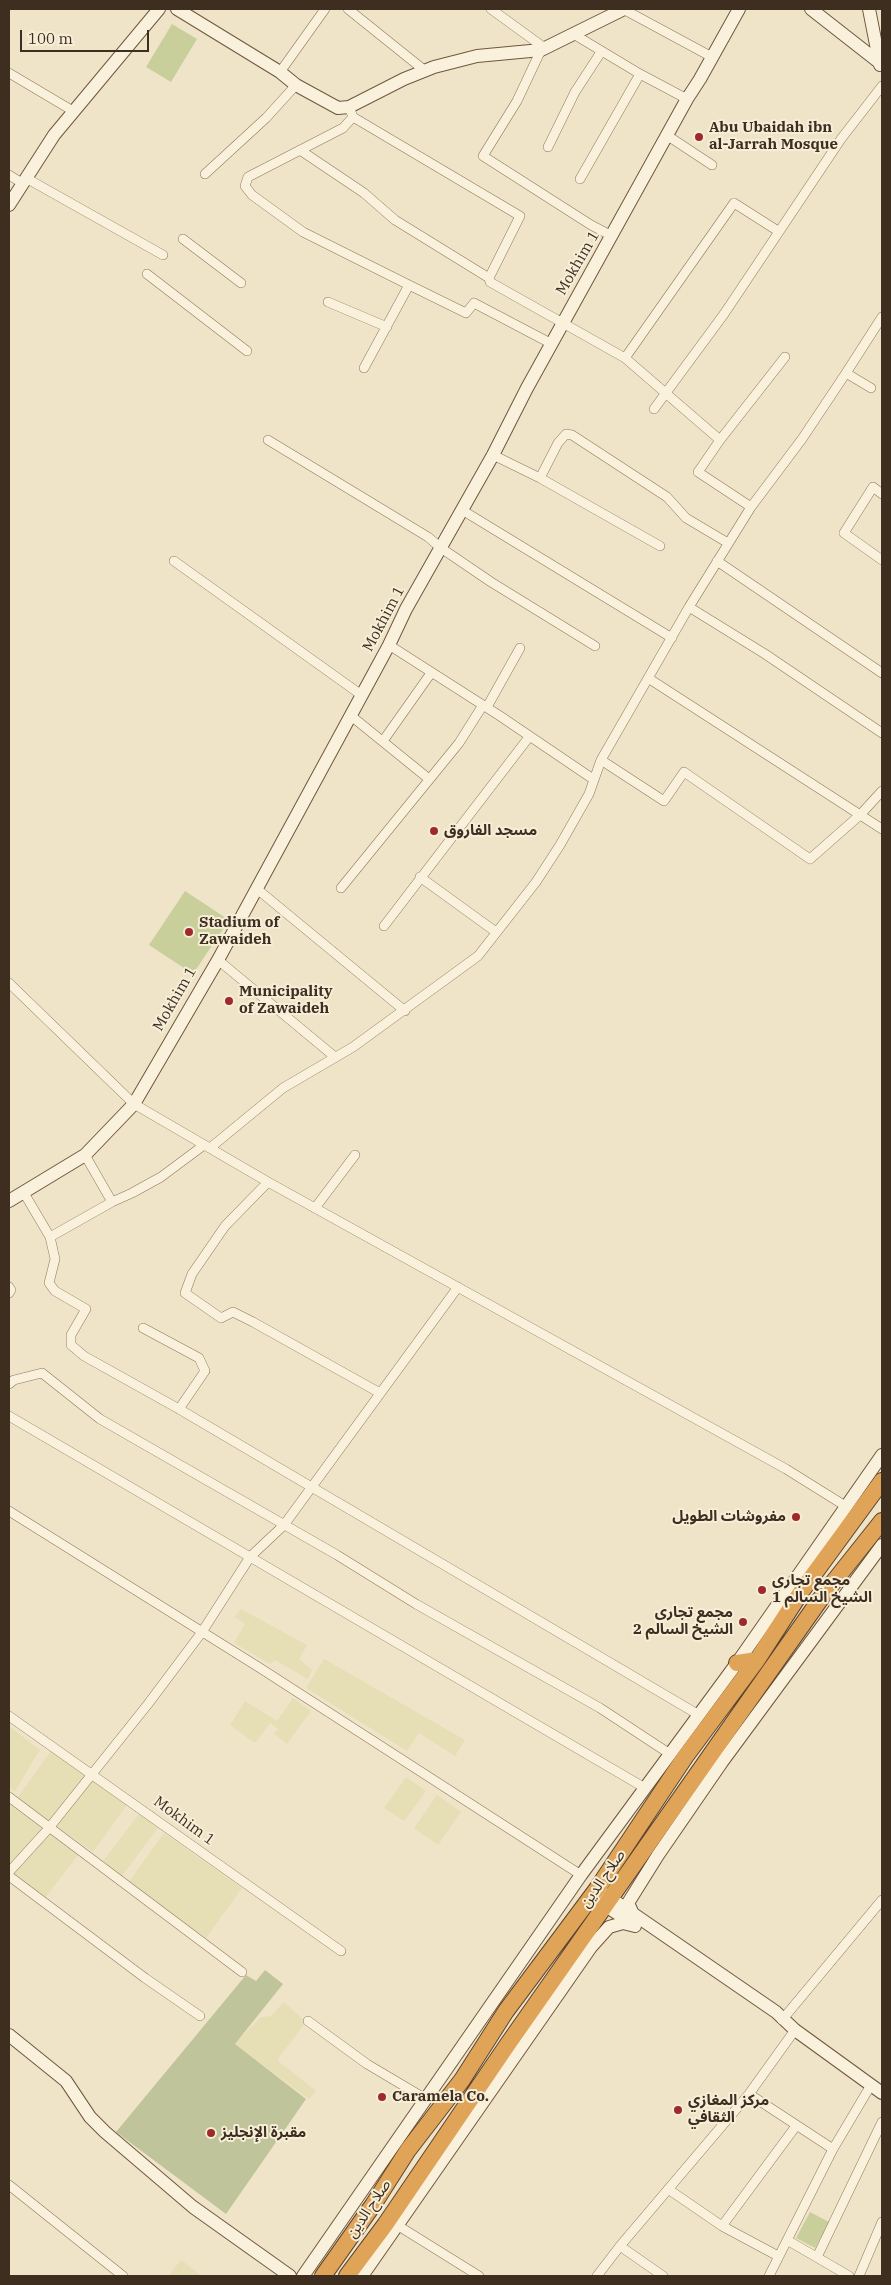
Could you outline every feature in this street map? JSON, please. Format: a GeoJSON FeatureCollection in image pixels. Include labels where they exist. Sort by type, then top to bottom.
{"type":"FeatureCollection","features":[{"type":"Feature","properties":{"kind":"highway","name":"صلاح الدين"},"geometry":{"type":"LineString","coordinates":[[323,2276],[373,2205],[408,2150],[462,2080],[506,2011],[594,1892],[685,1757],[757,1660],[803,1589],[882,1482]]}},
{"type":"Feature","properties":{"kind":"highway","name":"صلاح الدين"},"geometry":{"type":"LineString","coordinates":[[347,2276],[484,2090],[608,1902],[824,1594],[882,1522]]}},
{"type":"Feature","properties":{"kind":"highway"},"geometry":{"type":"LineString","coordinates":[[737,1663],[757,1660]]}},
{"type":"Feature","properties":{"kind":"street"},"geometry":{"type":"LineString","coordinates":[[9,205],[54,135],[159,9]]}},
{"type":"Feature","properties":{"kind":"street"},"geometry":{"type":"LineString","coordinates":[[177,9],[280,72],[296,85],[338,108],[351,112],[520,216],[489,278]]}},
{"type":"Feature","properties":{"kind":"street"},"geometry":{"type":"LineString","coordinates":[[280,72],[325,9]]}},
{"type":"Feature","properties":{"kind":"street"},"geometry":{"type":"LineString","coordinates":[[348,9],[424,70]]}},
{"type":"Feature","properties":{"kind":"street"},"geometry":{"type":"LineString","coordinates":[[491,9],[544,49]]}},
{"type":"Feature","properties":{"kind":"street"},"geometry":{"type":"LineString","coordinates":[[552,344],[474,303],[466,312],[303,232],[252,194],[245,186],[248,177],[343,128],[351,112],[424,70],[476,56],[544,49],[575,35],[623,9],[712,57]]}},
{"type":"Feature","properties":{"kind":"street","name":"Mokhim 1"},"geometry":{"type":"LineString","coordinates":[[9,1201],[85,1155],[134,1104],[218,960],[360,694],[389,645],[440,548],[493,455],[563,323],[739,9]]}},
{"type":"Feature","properties":{"kind":"street"},"geometry":{"type":"LineString","coordinates":[[811,9],[881,66]]}},
{"type":"Feature","properties":{"kind":"street"},"geometry":{"type":"LineString","coordinates":[[869,9],[881,66]]}},
{"type":"Feature","properties":{"kind":"street"},"geometry":{"type":"LineString","coordinates":[[575,35],[601,52],[687,99]]}},
{"type":"Feature","properties":{"kind":"street"},"geometry":{"type":"LineString","coordinates":[[544,49],[517,101],[483,156],[591,225],[612,236]]}},
{"type":"Feature","properties":{"kind":"street"},"geometry":{"type":"LineString","coordinates":[[548,147],[575,92],[601,52]]}},
{"type":"Feature","properties":{"kind":"street"},"geometry":{"type":"LineString","coordinates":[[9,73],[73,111]]}},
{"type":"Feature","properties":{"kind":"street"},"geometry":{"type":"LineString","coordinates":[[580,179],[640,74]]}},
{"type":"Feature","properties":{"kind":"street"},"geometry":{"type":"LineString","coordinates":[[205,174],[266,118],[296,85]]}},
{"type":"Feature","properties":{"kind":"street"},"geometry":{"type":"LineString","coordinates":[[654,409],[724,314],[841,139],[882,86]]}},
{"type":"Feature","properties":{"kind":"street"},"geometry":{"type":"LineString","coordinates":[[668,136],[712,165]]}},
{"type":"Feature","properties":{"kind":"street"},"geometry":{"type":"LineString","coordinates":[[300,150],[364,193],[395,220],[489,278],[490,282],[625,358],[720,440]]}},
{"type":"Feature","properties":{"kind":"street"},"geometry":{"type":"LineString","coordinates":[[9,175],[24,180],[162,255]]}},
{"type":"Feature","properties":{"kind":"street"},"geometry":{"type":"LineString","coordinates":[[625,358],[734,203],[778,231]]}},
{"type":"Feature","properties":{"kind":"street"},"geometry":{"type":"LineString","coordinates":[[183,239],[241,283]]}},
{"type":"Feature","properties":{"kind":"street"},"geometry":{"type":"LineString","coordinates":[[147,274],[247,351]]}},
{"type":"Feature","properties":{"kind":"street"},"geometry":{"type":"LineString","coordinates":[[364,368],[410,285]]}},
{"type":"Feature","properties":{"kind":"street"},"geometry":{"type":"LineString","coordinates":[[328,302],[387,327]]}},
{"type":"Feature","properties":{"kind":"street"},"geometry":{"type":"LineString","coordinates":[[50,1237],[161,1177],[207,1146],[283,1088],[353,1047],[405,1011],[478,956],[536,882],[560,845],[589,794],[601,760],[717,561],[751,507],[802,439],[882,317]]}},
{"type":"Feature","properties":{"kind":"street"},"geometry":{"type":"LineString","coordinates":[[751,507],[698,472],[720,440],[785,357]]}},
{"type":"Feature","properties":{"kind":"street"},"geometry":{"type":"LineString","coordinates":[[846,373],[871,388]]}},
{"type":"Feature","properties":{"kind":"street"},"geometry":{"type":"LineString","coordinates":[[540,478],[558,443],[566,434],[572,435],[667,497],[686,518],[728,543]]}},
{"type":"Feature","properties":{"kind":"street"},"geometry":{"type":"LineString","coordinates":[[268,440],[428,537],[440,548],[595,646]]}},
{"type":"Feature","properties":{"kind":"street"},"geometry":{"type":"LineString","coordinates":[[493,455],[540,478],[660,546]]}},
{"type":"Feature","properties":{"kind":"street"},"geometry":{"type":"LineString","coordinates":[[882,494],[873,487],[844,533],[882,560]]}},
{"type":"Feature","properties":{"kind":"street"},"geometry":{"type":"LineString","coordinates":[[462,510],[672,638]]}},
{"type":"Feature","properties":{"kind":"street"},"geometry":{"type":"LineString","coordinates":[[174,561],[360,694]]}},
{"type":"Feature","properties":{"kind":"street"},"geometry":{"type":"LineString","coordinates":[[717,561],[882,673]]}},
{"type":"Feature","properties":{"kind":"street"},"geometry":{"type":"LineString","coordinates":[[689,607],[765,654],[882,733]]}},
{"type":"Feature","properties":{"kind":"street"},"geometry":{"type":"LineString","coordinates":[[389,645],[485,706],[593,779]]}},
{"type":"Feature","properties":{"kind":"street"},"geometry":{"type":"LineString","coordinates":[[341,888],[459,743],[485,706],[520,648]]}},
{"type":"Feature","properties":{"kind":"street"},"geometry":{"type":"LineString","coordinates":[[383,741],[431,673]]}},
{"type":"Feature","properties":{"kind":"street"},"geometry":{"type":"LineString","coordinates":[[648,678],[882,829]]}},
{"type":"Feature","properties":{"kind":"street"},"geometry":{"type":"LineString","coordinates":[[350,715],[429,779]]}},
{"type":"Feature","properties":{"kind":"street"},"geometry":{"type":"LineString","coordinates":[[384,926],[420,876],[529,737]]}},
{"type":"Feature","properties":{"kind":"street"},"geometry":{"type":"LineString","coordinates":[[601,760],[664,801],[684,772],[810,858],[860,815],[882,791]]}},
{"type":"Feature","properties":{"kind":"street"},"geometry":{"type":"LineString","coordinates":[[420,876],[496,932]]}},
{"type":"Feature","properties":{"kind":"street"},"geometry":{"type":"LineString","coordinates":[[257,888],[405,1011]]}},
{"type":"Feature","properties":{"kind":"street"},"geometry":{"type":"LineString","coordinates":[[218,960],[335,1057]]}},
{"type":"Feature","properties":{"kind":"street"},"geometry":{"type":"LineString","coordinates":[[9,983],[134,1104],[268,1182],[777,1464],[847,1506]]}},
{"type":"Feature","properties":{"kind":"street"},"geometry":{"type":"LineString","coordinates":[[85,1155],[112,1202]]}},
{"type":"Feature","properties":{"kind":"street"},"geometry":{"type":"LineString","coordinates":[[315,1208],[355,1155]]}},
{"type":"Feature","properties":{"kind":"street"},"geometry":{"type":"LineString","coordinates":[[268,1182],[225,1226],[192,1274],[185,1293],[221,1318],[233,1312],[380,1393]]}},
{"type":"Feature","properties":{"kind":"street"},"geometry":{"type":"LineString","coordinates":[[24,1193],[50,1237],[55,1259],[49,1283],[55,1291],[86,1309],[71,1335],[71,1345],[84,1356],[699,1714]]}},
{"type":"Feature","properties":{"kind":"street"},"geometry":{"type":"LineString","coordinates":[[9,1287],[11,1290],[9,1293]]}},
{"type":"Feature","properties":{"kind":"street"},"geometry":{"type":"LineString","coordinates":[[200,2016],[145,1978],[9,1874],[49,1828],[202,1632],[250,1557],[284,1525],[458,1287]]}},
{"type":"Feature","properties":{"kind":"street"},"geometry":{"type":"LineString","coordinates":[[144,1328],[199,1358],[205,1371],[179,1410]]}},
{"type":"Feature","properties":{"kind":"street"},"geometry":{"type":"LineString","coordinates":[[9,1384],[14,1380],[42,1373],[100,1419],[600,1708],[670,1754]]}},
{"type":"Feature","properties":{"kind":"street"},"geometry":{"type":"LineString","coordinates":[[9,1416],[645,1788]]}},
{"type":"Feature","properties":{"kind":"street"},"geometry":{"type":"LineString","coordinates":[[304,2276],[582,1875],[737,1663],[882,1455]]}},
{"type":"Feature","properties":{"kind":"street"},"geometry":{"type":"LineString","coordinates":[[9,1511],[582,1875]]}},
{"type":"Feature","properties":{"kind":"street"},"geometry":{"type":"LineString","coordinates":[[634,1920],[628,1903],[658,1855],[722,1762],[882,1545]]}},
{"type":"Feature","properties":{"kind":"street","name":"Mokhim 1"},"geometry":{"type":"LineString","coordinates":[[9,1716],[340,1951]]}},
{"type":"Feature","properties":{"kind":"street"},"geometry":{"type":"LineString","coordinates":[[9,1798],[242,1972]]}},
{"type":"Feature","properties":{"kind":"street"},"geometry":{"type":"LineString","coordinates":[[594,1892],[776,2012],[782,2020],[795,2030],[882,2093]]}},
{"type":"Feature","properties":{"kind":"street"},"geometry":{"type":"LineString","coordinates":[[782,2020],[881,1903]]}},
{"type":"Feature","properties":{"kind":"street"},"geometry":{"type":"LineString","coordinates":[[362,2276],[484,2090],[601,1934],[617,1924],[634,1920]]}},
{"type":"Feature","properties":{"kind":"street"},"geometry":{"type":"LineString","coordinates":[[308,2020],[367,2064],[426,2099]]}},
{"type":"Feature","properties":{"kind":"street"},"geometry":{"type":"LineString","coordinates":[[597,2276],[620,2246],[749,2094],[795,2030]]}},
{"type":"Feature","properties":{"kind":"street"},"geometry":{"type":"LineString","coordinates":[[9,2035],[66,2081],[90,2117],[135,2157],[199,2211],[290,2276]]}},
{"type":"Feature","properties":{"kind":"street"},"geometry":{"type":"LineString","coordinates":[[769,2276],[833,2149],[871,2085]]}},
{"type":"Feature","properties":{"kind":"street"},"geometry":{"type":"LineString","coordinates":[[749,2094],[833,2149]]}},
{"type":"Feature","properties":{"kind":"street"},"geometry":{"type":"LineString","coordinates":[[817,2257],[882,2122]]}},
{"type":"Feature","properties":{"kind":"street"},"geometry":{"type":"LineString","coordinates":[[722,2226],[796,2126]]}},
{"type":"Feature","properties":{"kind":"street"},"geometry":{"type":"LineString","coordinates":[[9,2186],[123,2276]]}},
{"type":"Feature","properties":{"kind":"street"},"geometry":{"type":"LineString","coordinates":[[668,2189],[722,2226],[778,2256]]}},
{"type":"Feature","properties":{"kind":"street"},"geometry":{"type":"LineString","coordinates":[[859,2276],[882,2222]]}},
{"type":"Feature","properties":{"kind":"street"},"geometry":{"type":"LineString","coordinates":[[396,2225],[479,2276]]}},
{"type":"Feature","properties":{"kind":"street"},"geometry":{"type":"LineString","coordinates":[[787,2240],[817,2257],[840,2274],[849,2276]]}},
{"type":"Feature","properties":{"kind":"street"},"geometry":{"type":"LineString","coordinates":[[620,2246],[663,2276]]}},
{"type":"Feature","properties":{"kind":"shaded area"},"geometry":{"type":"Polygon","coordinates":[[[241,1609],[307,1645],[299,1659],[312,1670],[308,1679],[275,1660],[270,1664],[234,1643],[245,1624],[235,1617],[241,1609]]]}},
{"type":"Feature","properties":{"kind":"shaded area"},"geometry":{"type":"Polygon","coordinates":[[[324,1659],[465,1740],[455,1756],[419,1733],[407,1751],[306,1688],[324,1659]]]}},
{"type":"Feature","properties":{"kind":"shaded area"},"geometry":{"type":"Polygon","coordinates":[[[293,1698],[311,1711],[287,1744],[274,1734],[278,1729],[270,1723],[255,1743],[230,1725],[245,1701],[277,1721],[293,1698]]]}},
{"type":"Feature","properties":{"kind":"shaded area"},"geometry":{"type":"Polygon","coordinates":[[[9,1726],[40,1750],[15,1791],[9,1787],[9,1726]]]}},
{"type":"Feature","properties":{"kind":"shaded area"},"geometry":{"type":"Polygon","coordinates":[[[51,1751],[127,1805],[93,1852],[17,1798],[51,1751]]]}},
{"type":"Feature","properties":{"kind":"shaded area"},"geometry":{"type":"Polygon","coordinates":[[[406,1777],[426,1791],[404,1821],[384,1808],[406,1777]]]}},
{"type":"Feature","properties":{"kind":"shaded area"},"geometry":{"type":"Polygon","coordinates":[[[437,1795],[461,1812],[438,1845],[414,1828],[437,1795]]]}},
{"type":"Feature","properties":{"kind":"shaded area"},"geometry":{"type":"Polygon","coordinates":[[[9,1804],[78,1855],[45,1898],[9,1870],[9,1804]]]}},
{"type":"Feature","properties":{"kind":"shaded area"},"geometry":{"type":"Polygon","coordinates":[[[139,1814],[158,1828],[122,1876],[103,1861],[139,1814]]]}},
{"type":"Feature","properties":{"kind":"shaded area"},"geometry":{"type":"Polygon","coordinates":[[[164,1833],[242,1888],[206,1938],[128,1883],[164,1833]]]}},
{"type":"Feature","properties":{"kind":"shaded area"},"geometry":{"type":"Polygon","coordinates":[[[284,2002],[306,2022],[277,2060],[316,2091],[309,2099],[234,2044],[261,2017],[271,2016],[284,2002]]]}},
{"type":"Feature","properties":{"kind":"shaded area"},"geometry":{"type":"Polygon","coordinates":[[[181,2260],[202,2276],[168,2276],[181,2260]]]}},
{"type":"Feature","properties":{"kind":"green space"},"geometry":{"type":"Polygon","coordinates":[[[172,24],[197,39],[171,82],[146,67],[172,24]]]}},
{"type":"Feature","properties":{"kind":"green space","name":"Stadium of Zawaideh"},"geometry":{"type":"Polygon","coordinates":[[[185,891],[229,920],[193,974],[149,945],[185,891]]]}},
{"type":"Feature","properties":{"kind":"green space"},"geometry":{"type":"Polygon","coordinates":[[[265,1970],[283,1984],[235,2044],[306,2099],[226,2214],[116,2132],[246,1975],[256,1981],[265,1970]]]}},
{"type":"Feature","properties":{"kind":"green space"},"geometry":{"type":"Polygon","coordinates":[[[810,2212],[829,2222],[815,2248],[796,2238],[810,2212]]]}},
{"type":"Feature","properties":{"kind":"place","name":"Abu Ubaidah ibn al-Jarrah Mosque"},"geometry":{"type":"Point","coordinates":[699,137]}},
{"type":"Feature","properties":{"kind":"place","name":"مسجد الفاروق"},"geometry":{"type":"Point","coordinates":[434,831]}},
{"type":"Feature","properties":{"kind":"place","name":"Stadium of Zawaideh"},"geometry":{"type":"Point","coordinates":[189,932]}},
{"type":"Feature","properties":{"kind":"place","name":"Municipality of Zawaideh"},"geometry":{"type":"Point","coordinates":[229,1001]}},
{"type":"Feature","properties":{"kind":"place","name":"مفروشات الطويل"},"geometry":{"type":"Point","coordinates":[796,1517]}},
{"type":"Feature","properties":{"kind":"place","name":"مجمع تجاري الشيخ السالم 1"},"geometry":{"type":"Point","coordinates":[762,1590]}},
{"type":"Feature","properties":{"kind":"place","name":"مجمع تجاري الشيخ السالم 2"},"geometry":{"type":"Point","coordinates":[743,1622]}},
{"type":"Feature","properties":{"kind":"place","name":"Caramela Co."},"geometry":{"type":"Point","coordinates":[382,2097]}},
{"type":"Feature","properties":{"kind":"place","name":"مركز المغازي الثقافي"},"geometry":{"type":"Point","coordinates":[678,2110]}},
{"type":"Feature","properties":{"kind":"place","name":"مقبرة الإنجليز"},"geometry":{"type":"Point","coordinates":[211,2133]}}]}
